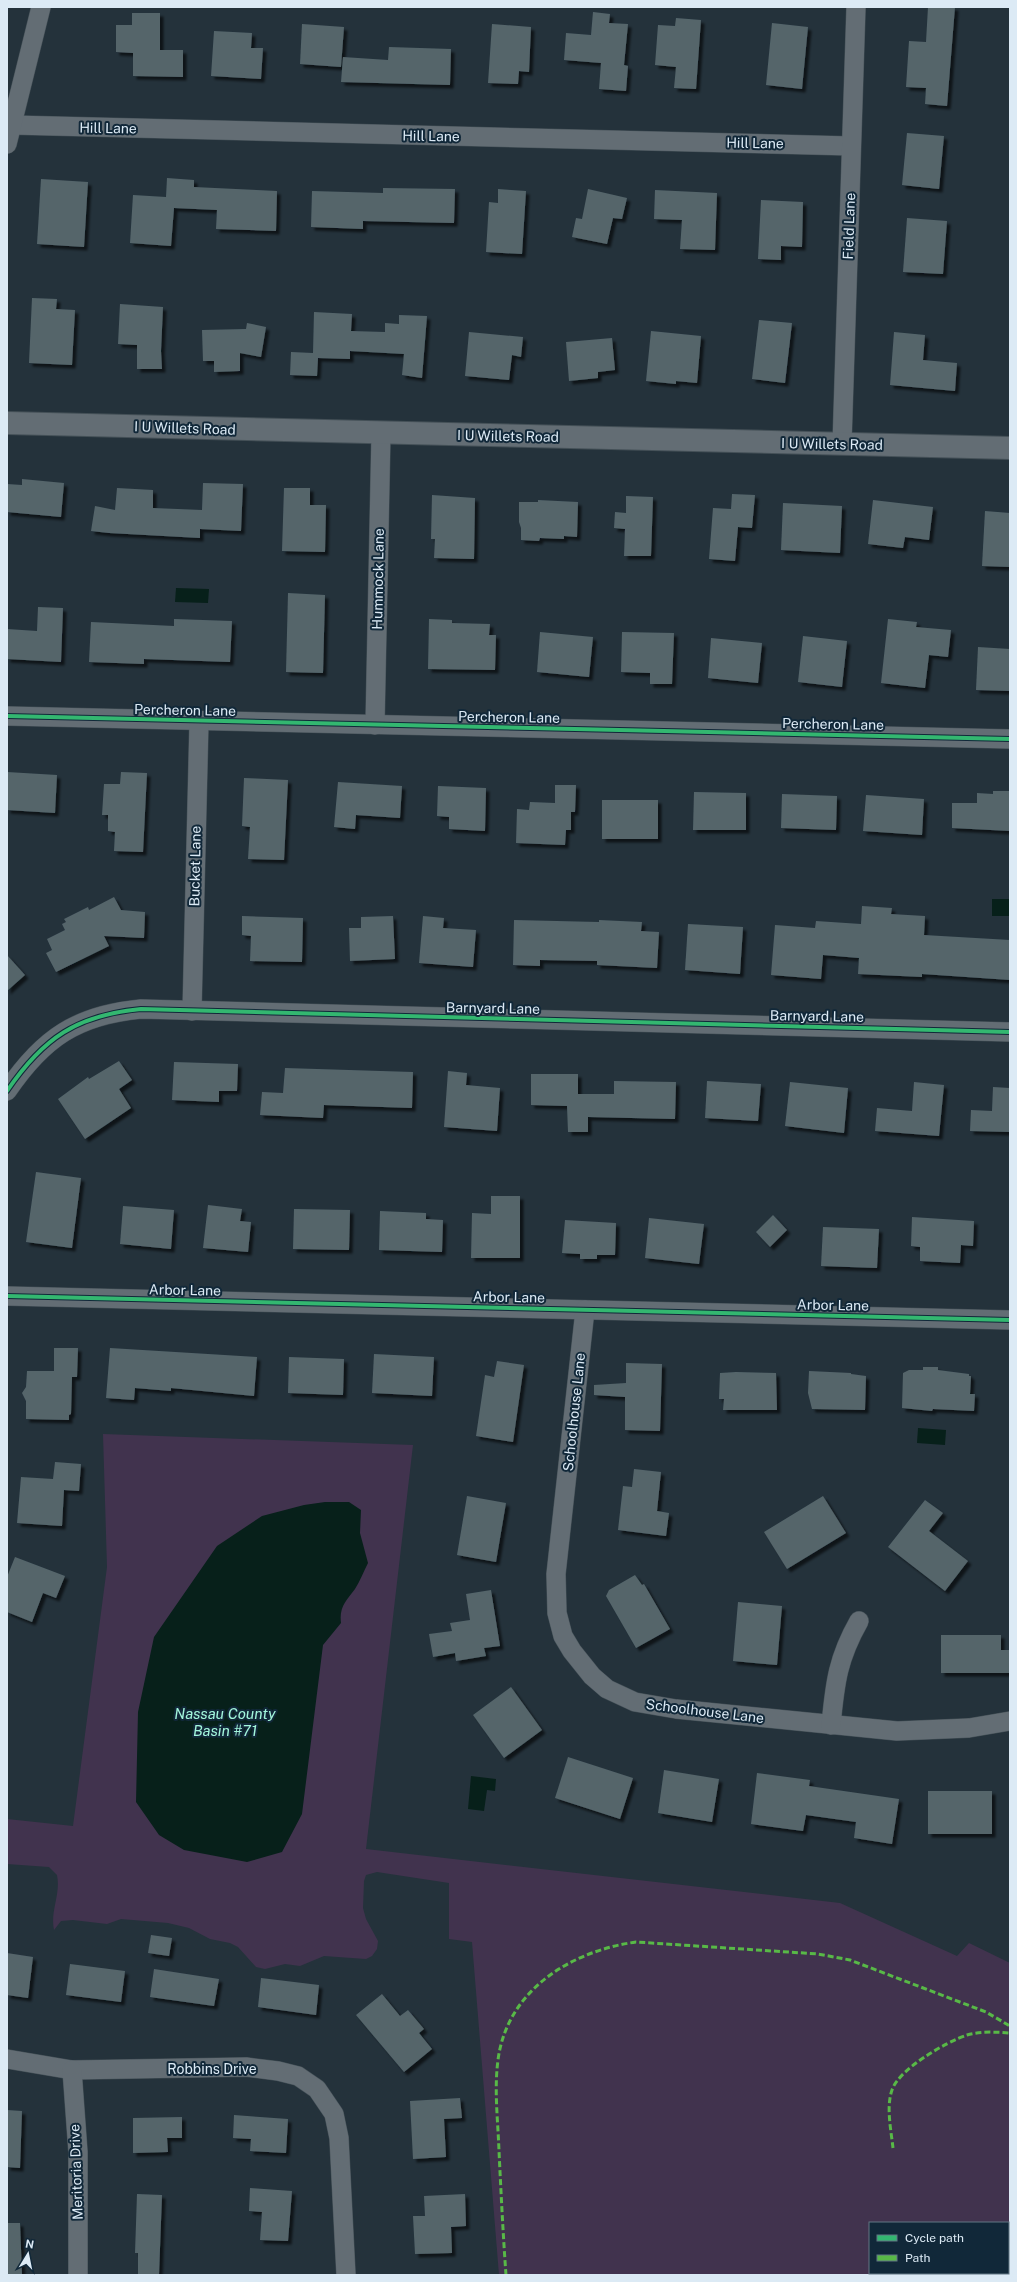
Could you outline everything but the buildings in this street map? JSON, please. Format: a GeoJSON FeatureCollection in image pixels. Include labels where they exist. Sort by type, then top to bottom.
{"type":"FeatureCollection","features":[{"type":"Feature","properties":{"kind":"main road","name":"I U Willets Road"},"geometry":{"type":"LineString","coordinates":[[7,423],[1010,448]]}},
{"type":"Feature","properties":{"kind":"street"},"geometry":{"type":"LineString","coordinates":[[7,144],[41,7]]}},
{"type":"Feature","properties":{"kind":"street","name":"Field Lane"},"geometry":{"type":"LineString","coordinates":[[842,444],[856,7]]}},
{"type":"Feature","properties":{"kind":"street","name":"Hill Lane"},"geometry":{"type":"LineString","coordinates":[[12,126],[851,146]]}},
{"type":"Feature","properties":{"kind":"street","name":"Hummock Lane"},"geometry":{"type":"LineString","coordinates":[[375,726],[382,433]]}},
{"type":"Feature","properties":{"kind":"street","name":"Percheron Lane"},"geometry":{"type":"LineString","coordinates":[[7,716],[198,722],[1010,739]]}},
{"type":"Feature","properties":{"kind":"street","name":"Bucket Lane"},"geometry":{"type":"LineString","coordinates":[[192,1011],[198,722]]}},
{"type":"Feature","properties":{"kind":"street","name":"Barnyard Lane"},"geometry":{"type":"LineString","coordinates":[[7,1091],[32,1057],[58,1034],[93,1017],[112,1012],[141,1009],[1010,1032]]}},
{"type":"Feature","properties":{"kind":"street","name":"Arbor Lane"},"geometry":{"type":"LineString","coordinates":[[7,1296],[1010,1320]]}},
{"type":"Feature","properties":{"kind":"street","name":"Schoolhouse Lane"},"geometry":{"type":"LineString","coordinates":[[585,1310],[556,1574],[557,1613],[563,1636],[572,1651],[592,1676],[607,1689],[635,1702],[676,1709],[897,1731],[969,1728],[1010,1721]]}},
{"type":"Feature","properties":{"kind":"street"},"geometry":{"type":"LineString","coordinates":[[831,1725],[838,1667],[846,1646],[859,1621]]}},
{"type":"Feature","properties":{"kind":"street","name":"Robbins Drive"},"geometry":{"type":"LineString","coordinates":[[7,2059],[72,2070],[246,2067],[278,2071],[298,2076],[317,2089],[334,2114],[339,2138],[346,2275]]}},
{"type":"Feature","properties":{"kind":"street","name":"Meritoria Drive"},"geometry":{"type":"LineString","coordinates":[[72,2070],[78,2152],[78,2275]]}},
{"type":"Feature","properties":{"kind":"shaded area"},"geometry":{"type":"Polygon","coordinates":[[[103,1434],[413,1445],[366,1849],[840,1903],[957,1956],[969,1943],[1010,1963],[1010,2275],[499,2275],[472,1942],[449,1939],[449,1883],[377,1872],[366,1875],[364,1881],[363,1908],[366,1919],[378,1941],[377,1949],[372,1956],[366,1959],[324,1956],[300,1966],[285,1964],[265,1969],[256,1967],[238,1947],[230,1943],[210,1939],[189,1928],[168,1923],[121,1919],[107,1924],[73,1920],[61,1921],[54,1930],[53,1916],[58,1889],[57,1875],[49,1867],[7,1864],[7,1819],[73,1826],[107,1567],[103,1434]]]}},
{"type":"Feature","properties":{"kind":"water"},"geometry":{"type":"Polygon","coordinates":[[[176,588],[209,589],[208,603],[175,602],[176,588]]]}},
{"type":"Feature","properties":{"kind":"water"},"geometry":{"type":"Polygon","coordinates":[[[992,899],[1010,899],[1010,916],[992,916],[992,899]]]}},
{"type":"Feature","properties":{"kind":"water"},"geometry":{"type":"Polygon","coordinates":[[[918,1428],[946,1430],[945,1445],[917,1443],[918,1428]]]}},
{"type":"Feature","properties":{"kind":"water","name":"Nassau County Basin #71"},"geometry":{"type":"Polygon","coordinates":[[[325,1502],[349,1502],[361,1510],[360,1533],[368,1563],[357,1586],[342,1608],[341,1623],[323,1645],[302,1814],[282,1852],[247,1862],[184,1850],[159,1835],[136,1802],[138,1712],[154,1637],[217,1546],[262,1516],[304,1505],[325,1502]]]}},
{"type":"Feature","properties":{"kind":"water"},"geometry":{"type":"Polygon","coordinates":[[[471,1776],[496,1779],[495,1791],[487,1790],[484,1811],[468,1809],[471,1776]]]}},
{"type":"Feature","properties":{"kind":"marked path"},"geometry":{"type":"LineString","coordinates":[[506,2275],[496,2083],[498,2060],[504,2035],[514,2013],[528,1994],[546,1978],[566,1965],[588,1954],[636,1942],[818,1954],[850,1960],[986,2012],[1010,2026]]}},
{"type":"Feature","properties":{"kind":"marked path"},"geometry":{"type":"LineString","coordinates":[[893,2148],[889,2104],[890,2097],[896,2082],[913,2065],[936,2050],[967,2035],[983,2032],[1010,2033]]}},
{"type":"Feature","properties":{"kind":"cycle path"},"geometry":{"type":"LineString","coordinates":[[7,716],[1010,739]]}},
{"type":"Feature","properties":{"kind":"cycle path"},"geometry":{"type":"LineString","coordinates":[[7,1091],[34,1057],[48,1043],[64,1032],[98,1017],[118,1012],[141,1009],[1010,1032]]}},
{"type":"Feature","properties":{"kind":"cycle path"},"geometry":{"type":"LineString","coordinates":[[7,1296],[1010,1320]]}}]}
